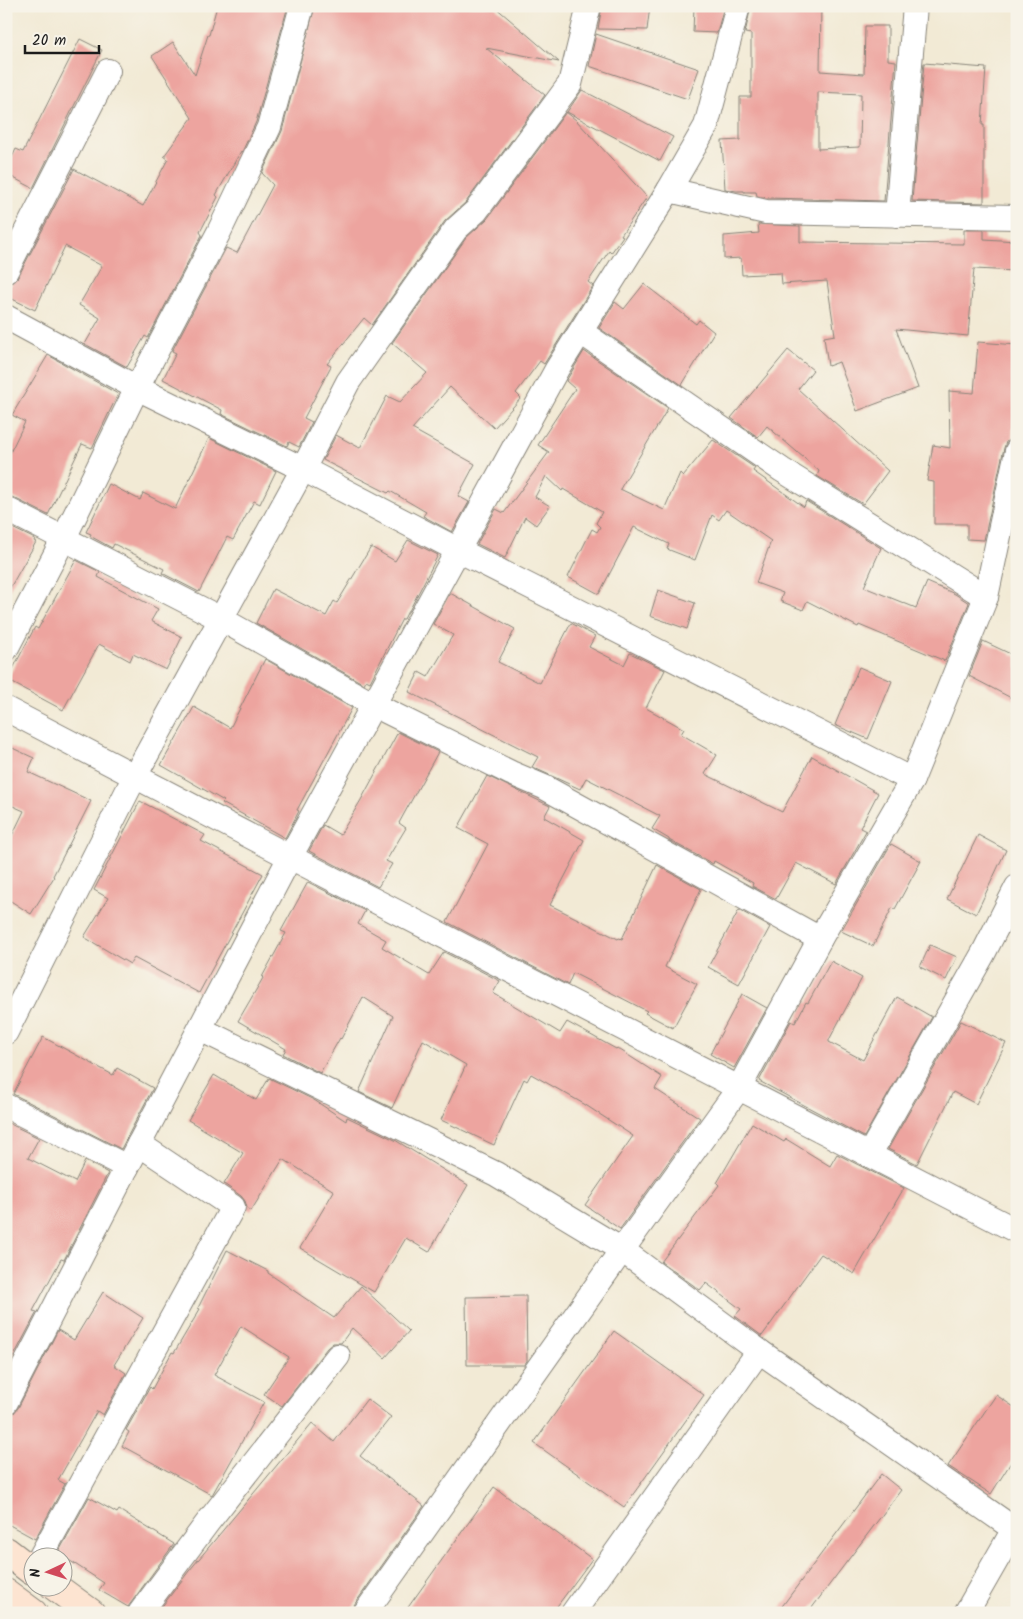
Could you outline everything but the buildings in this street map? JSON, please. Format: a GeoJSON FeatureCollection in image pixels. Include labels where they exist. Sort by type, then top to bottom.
{"type":"FeatureCollection","features":[{"type":"Feature","properties":{"kind":"main road"},"geometry":{"type":"LineString","coordinates":[[6,1551],[22,1563]]}},
{"type":"Feature","properties":{"kind":"main road"},"geometry":{"type":"LineString","coordinates":[[68,1596],[91,1613]]}},
{"type":"Feature","properties":{"kind":"street"},"geometry":{"type":"LineString","coordinates":[[6,649],[64,538],[137,388],[219,232],[269,127],[302,6]]}},
{"type":"Feature","properties":{"kind":"street"},"geometry":{"type":"LineString","coordinates":[[6,1032],[135,776],[348,382],[456,229],[476,211],[570,84],[588,6]]}},
{"type":"Feature","properties":{"kind":"street"},"geometry":{"type":"LineString","coordinates":[[6,1402],[290,857],[557,369],[669,190],[706,126],[738,6]]}},
{"type":"Feature","properties":{"kind":"street"},"geometry":{"type":"LineString","coordinates":[[897,215],[915,6]]}},
{"type":"Feature","properties":{"kind":"street"},"geometry":{"type":"LineString","coordinates":[[6,271],[108,71]]}},
{"type":"Feature","properties":{"kind":"street"},"geometry":{"type":"LineString","coordinates":[[669,190],[766,212],[1017,217]]}},
{"type":"Feature","properties":{"kind":"street"},"geometry":{"type":"LineString","coordinates":[[6,317],[137,388],[302,469],[912,780]]}},
{"type":"Feature","properties":{"kind":"street"},"geometry":{"type":"LineString","coordinates":[[581,332],[782,470],[986,597]]}},
{"type":"Feature","properties":{"kind":"street"},"geometry":{"type":"LineString","coordinates":[[365,1613],[739,1088],[820,939],[912,780],[986,597],[1017,451]]}},
{"type":"Feature","properties":{"kind":"street"},"geometry":{"type":"LineString","coordinates":[[6,509],[221,619],[374,705],[511,773],[544,787],[820,939]]}},
{"type":"Feature","properties":{"kind":"street"},"geometry":{"type":"LineString","coordinates":[[6,709],[1017,1231]]}},
{"type":"Feature","properties":{"kind":"street"},"geometry":{"type":"LineString","coordinates":[[869,1155],[983,954],[1017,887]]}},
{"type":"Feature","properties":{"kind":"street"},"geometry":{"type":"LineString","coordinates":[[200,1029],[496,1174],[622,1250],[759,1351],[1015,1526],[966,1613]]}},
{"type":"Feature","properties":{"kind":"street"},"geometry":{"type":"LineString","coordinates":[[6,1106],[127,1167]]}},
{"type":"Feature","properties":{"kind":"street"},"geometry":{"type":"LineString","coordinates":[[47,1546],[234,1207],[139,1144]]}},
{"type":"Feature","properties":{"kind":"street"},"geometry":{"type":"LineString","coordinates":[[573,1613],[759,1351]]}},
{"type":"Feature","properties":{"kind":"street"},"geometry":{"type":"LineString","coordinates":[[140,1613],[208,1522],[338,1356]]}}]}
